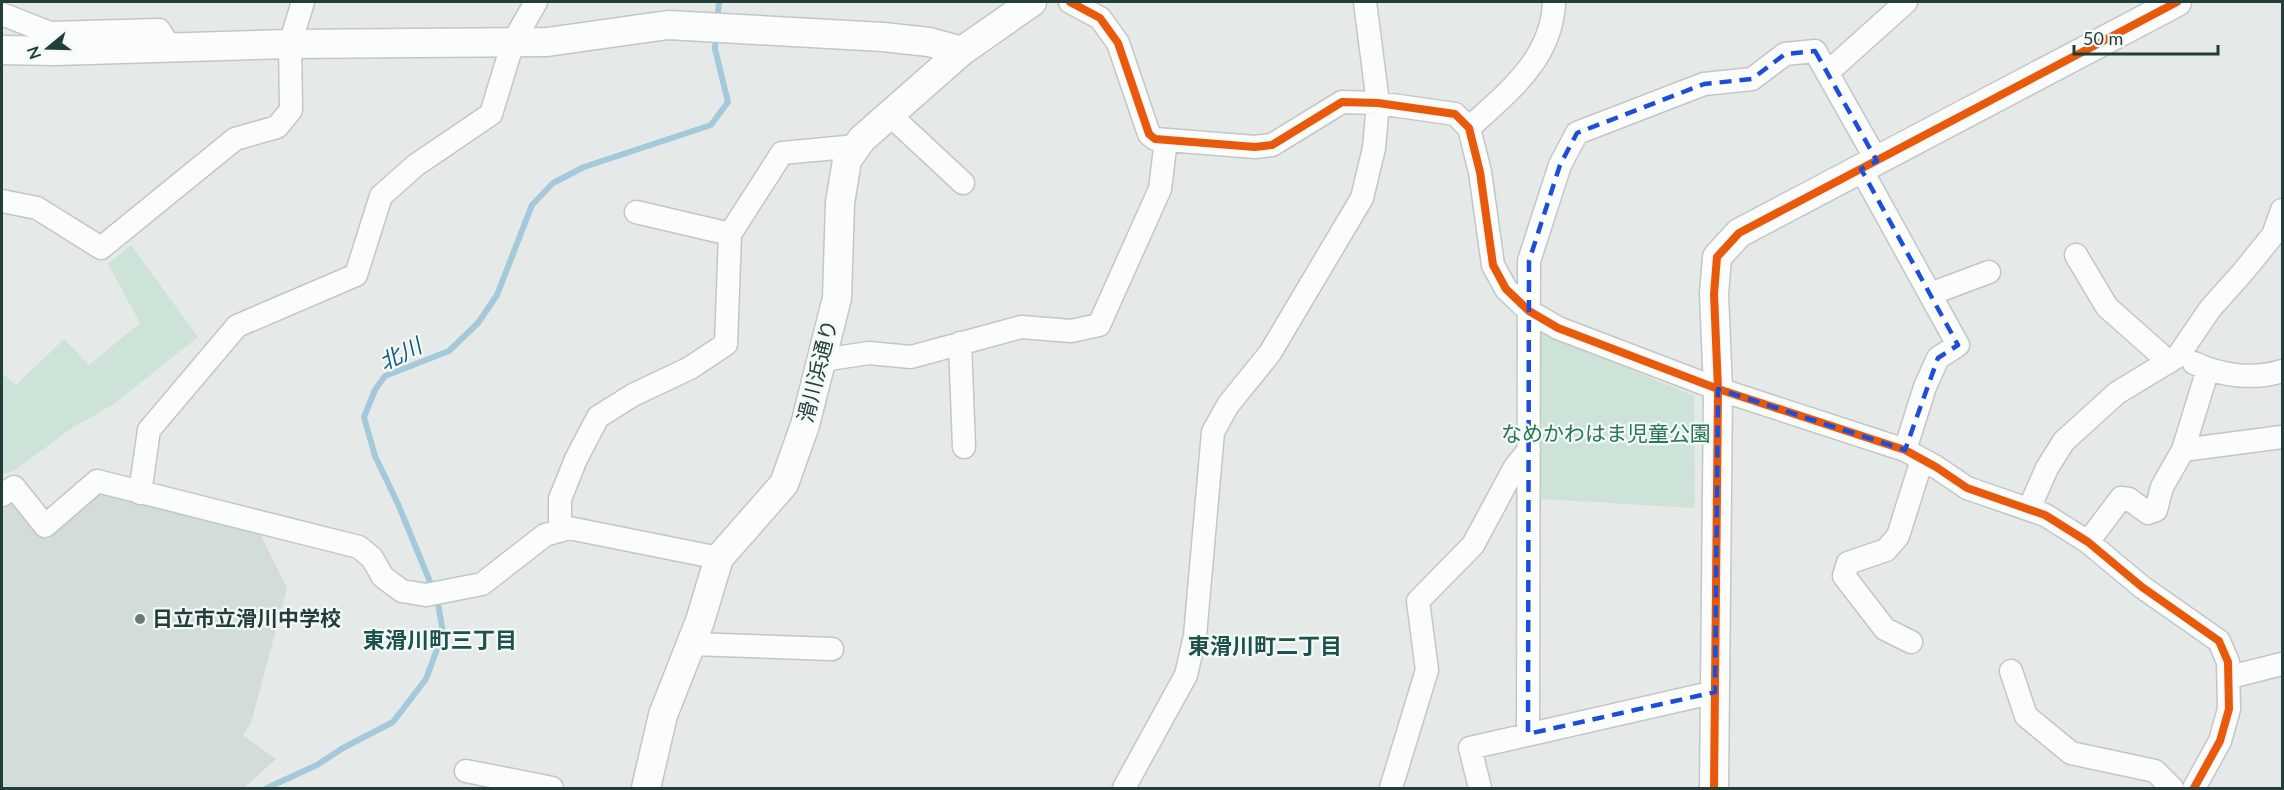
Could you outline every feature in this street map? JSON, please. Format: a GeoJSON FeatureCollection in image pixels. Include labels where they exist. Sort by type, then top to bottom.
{"type":"FeatureCollection","features":[{"type":"Feature","properties":{"kind":"street"},"geometry":{"type":"LineString","coordinates":[[2,201],[37,208],[101,248],[234,139],[277,126],[291,110],[290,44],[303,2]]}},
{"type":"Feature","properties":{"kind":"street"},"geometry":{"type":"LineString","coordinates":[[140,493],[149,430],[237,326],[356,275],[381,196],[416,165],[491,114],[513,42],[536,2]]}},
{"type":"Feature","properties":{"kind":"street","name":"滑川浜通り"},"geometry":{"type":"LineString","coordinates":[[646,789],[663,715],[691,644],[719,558],[784,484],[805,425],[837,298],[840,203],[847,160],[857,146],[889,114],[962,51],[1032,2]]}},
{"type":"Feature","properties":{"kind":"street"},"geometry":{"type":"LineString","coordinates":[[1070,2],[1100,18],[1118,43],[1149,134],[1155,139],[1255,147],[1272,146],[1342,102],[1378,103],[1455,114],[1469,128],[1480,172],[1494,265],[1506,289],[1529,311],[1558,328],[1718,389],[1913,455],[1967,488],[2044,515],[2088,542],[2152,594],[2219,641],[2228,662],[2229,709],[2220,741],[2194,789]]}},
{"type":"Feature","properties":{"kind":"street"},"geometry":{"type":"LineString","coordinates":[[1124,789],[1186,675],[1193,646],[1213,432],[1228,405],[1270,352],[1362,198],[1374,148],[1378,103],[1365,2]]}},
{"type":"Feature","properties":{"kind":"street"},"geometry":{"type":"LineString","coordinates":[[1469,128],[1521,79],[1545,45],[1553,20],[1554,2]]}},
{"type":"Feature","properties":{"kind":"street"},"geometry":{"type":"LineString","coordinates":[[1827,73],[1906,2]]}},
{"type":"Feature","properties":{"kind":"street"},"geometry":{"type":"LineString","coordinates":[[1714,789],[1718,389],[1714,294],[1717,257],[1739,232],[2177,2]]}},
{"type":"Feature","properties":{"kind":"street"},"geometry":{"type":"LineString","coordinates":[[2,14],[50,33],[159,30],[170,46]]}},
{"type":"Feature","properties":{"kind":"street"},"geometry":{"type":"LineString","coordinates":[[15,50],[290,44],[547,42],[668,25],[929,42],[962,51]]}},
{"type":"Feature","properties":{"kind":"street"},"geometry":{"type":"LineString","coordinates":[[2,63],[24,62],[15,50]]}},
{"type":"Feature","properties":{"kind":"street"},"geometry":{"type":"LineString","coordinates":[[1528,734],[1529,261],[1560,165],[1577,133],[1704,84],[1752,79],[1785,54],[1815,51],[1930,294],[1958,345],[1938,358],[1925,387],[1899,536],[1886,550],[1848,563],[1844,576],[1885,629],[1911,642]]}},
{"type":"Feature","properties":{"kind":"street"},"geometry":{"type":"LineString","coordinates":[[889,114],[963,183]]}},
{"type":"Feature","properties":{"kind":"street"},"geometry":{"type":"LineString","coordinates":[[822,360],[869,353],[911,357],[1021,327],[1071,331],[1099,325],[1160,189],[1166,140]]}},
{"type":"Feature","properties":{"kind":"street"},"geometry":{"type":"LineString","coordinates":[[560,531],[560,499],[576,459],[598,417],[633,395],[690,368],[726,345],[730,234],[782,153],[857,146]]}},
{"type":"Feature","properties":{"kind":"street"},"geometry":{"type":"LineString","coordinates":[[2029,509],[2047,468],[2064,441],[2117,393],[2173,359],[2210,309],[2273,235],[2283,210]]}},
{"type":"Feature","properties":{"kind":"street"},"geometry":{"type":"LineString","coordinates":[[636,212],[730,234]]}},
{"type":"Feature","properties":{"kind":"street"},"geometry":{"type":"LineString","coordinates":[[2076,255],[2107,307],[2173,359],[2238,376],[2283,371]]}},
{"type":"Feature","properties":{"kind":"street"},"geometry":{"type":"LineString","coordinates":[[1930,294],[1989,272]]}},
{"type":"Feature","properties":{"kind":"street"},"geometry":{"type":"LineString","coordinates":[[960,343],[964,447]]}},
{"type":"Feature","properties":{"kind":"street"},"geometry":{"type":"LineString","coordinates":[[2088,542],[2121,498],[2129,499],[2148,513],[2156,510],[2162,487],[2182,450],[2208,369]]}},
{"type":"Feature","properties":{"kind":"street"},"geometry":{"type":"LineString","coordinates":[[2182,450],[2283,437]]}},
{"type":"Feature","properties":{"kind":"street"},"geometry":{"type":"LineString","coordinates":[[1391,789],[1427,670],[1418,601],[1473,545],[1515,467],[1529,450]]}},
{"type":"Feature","properties":{"kind":"street"},"geometry":{"type":"LineString","coordinates":[[2,495],[14,487],[45,526],[97,481],[359,547],[372,558],[383,577],[402,591],[426,595],[482,584],[545,535],[569,528],[719,558]]}},
{"type":"Feature","properties":{"kind":"street"},"geometry":{"type":"LineString","coordinates":[[691,644],[832,649]]}},
{"type":"Feature","properties":{"kind":"street"},"geometry":{"type":"LineString","coordinates":[[2230,677],[2283,664]]}},
{"type":"Feature","properties":{"kind":"street"},"geometry":{"type":"LineString","coordinates":[[2011,671],[2026,716],[2071,753],[2155,771],[2172,789]]}},
{"type":"Feature","properties":{"kind":"street"},"geometry":{"type":"LineString","coordinates":[[1479,789],[1470,748],[1715,692]]}},
{"type":"Feature","properties":{"kind":"street"},"geometry":{"type":"LineString","coordinates":[[466,771],[552,789]]}},
{"type":"Feature","properties":{"kind":"highlighted area"},"geometry":{"type":"Polygon","coordinates":[[[1815,51],[1877,161],[1861,169],[1958,345],[1938,358],[1905,450],[1718,389],[1715,692],[1528,734],[1529,261],[1560,165],[1577,133],[1704,84],[1752,79],[1785,54],[1815,51]]]}},
{"type":"Feature","properties":{"kind":"shaded area","name":"日立市立滑川中学校"},"geometry":{"type":"Polygon","coordinates":[[[100,490],[259,532],[287,588],[251,723],[243,735],[276,759],[244,788],[2,788],[2,507],[12,500],[48,540],[100,490]]]}},
{"type":"Feature","properties":{"kind":"green space"},"geometry":{"type":"Polygon","coordinates":[[[131,245],[198,337],[114,404],[72,428],[14,471],[2,474],[2,373],[16,385],[64,339],[89,365],[140,323],[108,264],[131,245]]]}},
{"type":"Feature","properties":{"kind":"green space","name":"なめかわはま児童公園"},"geometry":{"type":"Polygon","coordinates":[[[1529,327],[1694,396],[1695,508],[1541,499],[1529,327]]]}},
{"type":"Feature","properties":{"kind":"waterway","name":"北川"},"geometry":{"type":"LineString","coordinates":[[717,22],[719,2]]}},
{"type":"Feature","properties":{"kind":"waterway","name":"北川"},"geometry":{"type":"LineString","coordinates":[[433,589],[398,504],[375,456],[364,417],[375,390],[385,376],[449,351],[478,323],[497,295],[532,205],[553,183],[584,167],[711,125],[728,102],[715,49],[716,35]]}},
{"type":"Feature","properties":{"kind":"waterway","name":"北川"},"geometry":{"type":"LineString","coordinates":[[267,788],[317,765],[343,748],[393,722],[426,679],[443,633],[437,598]]}},
{"type":"Feature","properties":{"kind":"cycle path"},"geometry":{"type":"LineString","coordinates":[[1070,2],[1100,18],[1118,43],[1149,134],[1155,139],[1255,147],[1272,145],[1342,102],[1378,103],[1455,114],[1469,128],[1480,172],[1493,265],[1506,289],[1529,311],[1558,328],[1718,389],[1905,450],[1967,488],[2045,515],[2088,542],[2142,587],[2219,641],[2228,662],[2229,709],[2220,741],[2194,788]]}},
{"type":"Feature","properties":{"kind":"cycle path"},"geometry":{"type":"LineString","coordinates":[[1714,788],[1718,389],[1714,294],[1717,257],[1739,233],[2177,2]]}},
{"type":"Feature","properties":{"kind":"place","name":"日立市立滑川中学校"},"geometry":{"type":"Point","coordinates":[140,619]}},
{"type":"Feature","properties":{"kind":"district","name":"東滑川町三丁目"},"geometry":{"type":"Point","coordinates":[440,640]}},
{"type":"Feature","properties":{"kind":"district","name":"東滑川町二丁目"},"geometry":{"type":"Point","coordinates":[1265,646]}}]}
